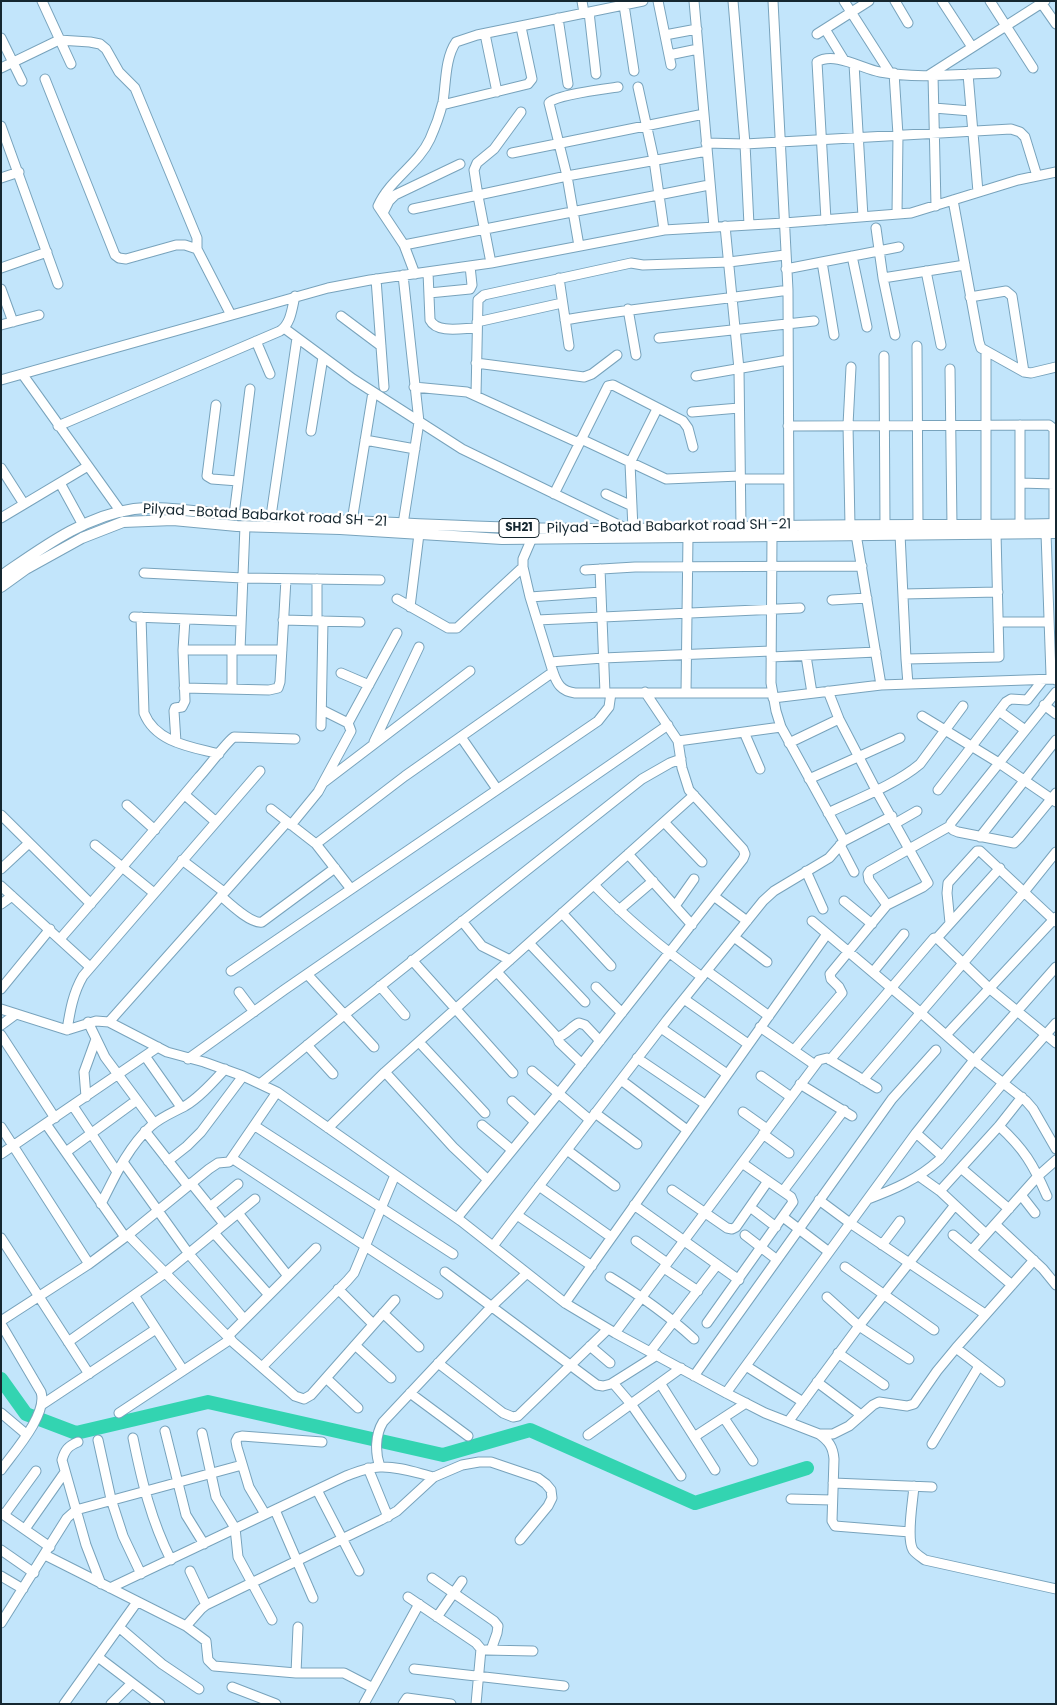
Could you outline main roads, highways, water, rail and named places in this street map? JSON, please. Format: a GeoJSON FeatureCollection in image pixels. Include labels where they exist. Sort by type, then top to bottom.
{"type":"FeatureCollection","features":[{"type":"Feature","properties":{"kind":"main road","name":"Pilyad -Botad Babarkot road SH -21"},"geometry":{"type":"LineString","coordinates":[[3,572],[92,520],[136,509],[163,509],[234,515],[404,524],[688,536],[772,535],[885,526],[1020,525],[1053,529]]}},
{"type":"Feature","properties":{"kind":"main road","name":"Pilyad -Botad Babarkot road SH -21"},"geometry":{"type":"LineString","coordinates":[[1,587],[26,569],[82,538],[123,522],[173,520],[245,526],[502,538],[532,538],[630,529],[789,526],[900,534],[996,533],[1053,529]]}},
{"type":"Feature","properties":{"kind":"waterway"},"geometry":{"type":"LineString","coordinates":[[1,1379],[26,1414],[76,1433],[208,1402],[443,1455],[530,1430],[695,1503],[807,1468]]}}]}
